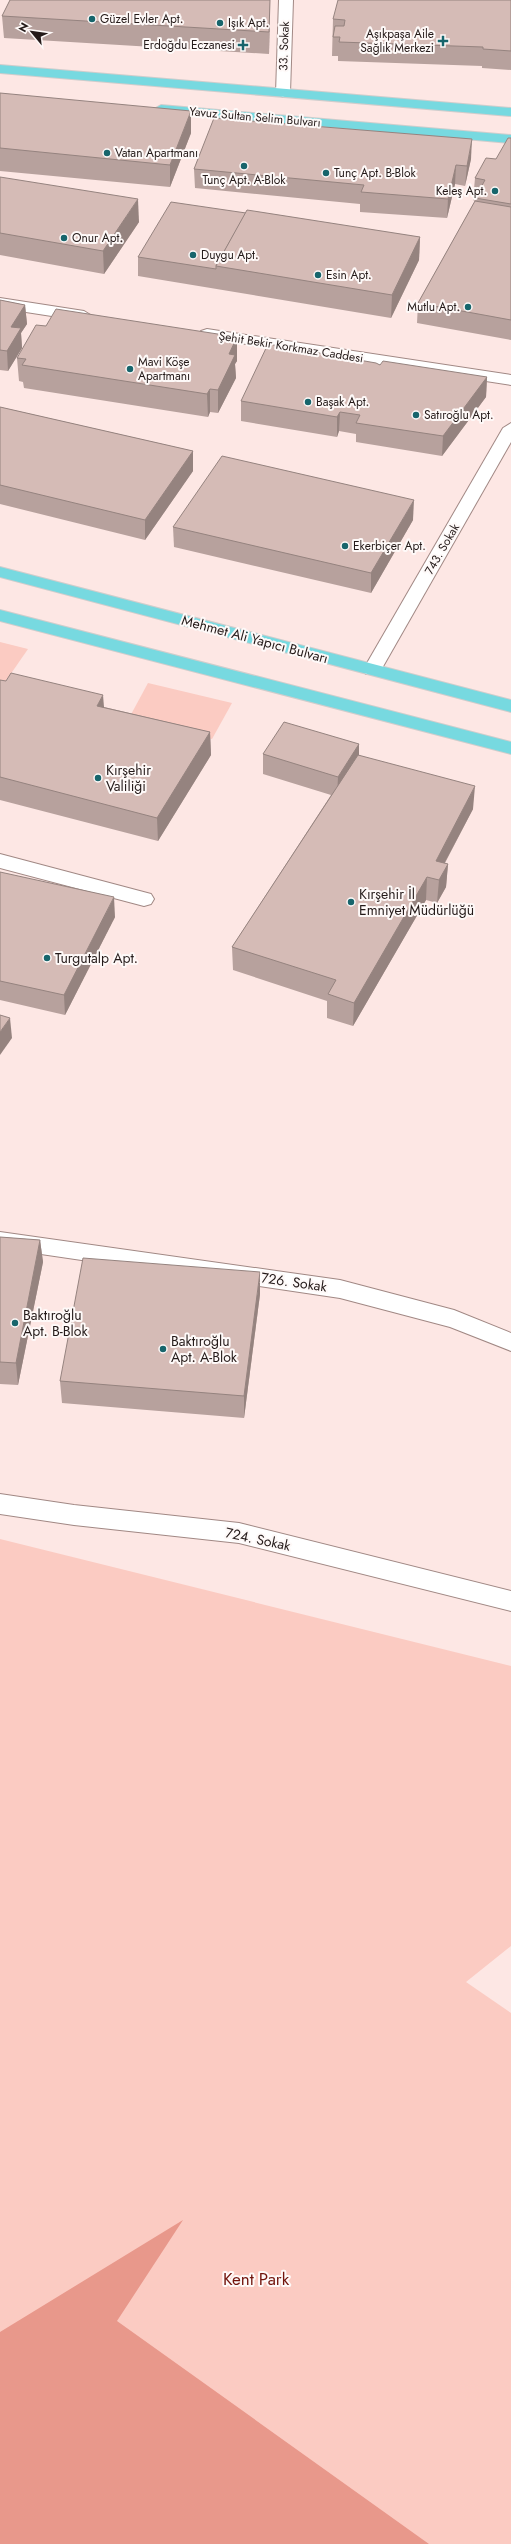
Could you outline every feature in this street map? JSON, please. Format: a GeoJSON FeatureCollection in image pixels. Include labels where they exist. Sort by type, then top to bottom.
{"type":"FeatureCollection","features":[{"type":"Feature","properties":{"kind":"main road","name":"Yavuz Sultan Selim Bulvarı"},"geometry":{"type":"LineString","coordinates":[[0,69],[511,112]]}},
{"type":"Feature","properties":{"kind":"main road","name":"Yavuz Sultan Selim Bulvarı"},"geometry":{"type":"LineString","coordinates":[[149,108],[511,139]]}},
{"type":"Feature","properties":{"kind":"main road","name":"Mehmet Ali Yapıcı Bulvarı"},"geometry":{"type":"LineString","coordinates":[[0,572],[511,706]]}},
{"type":"Feature","properties":{"kind":"main road"},"geometry":{"type":"LineString","coordinates":[[0,615],[511,748]]}},
{"type":"Feature","properties":{"kind":"street","name":"33. Sokak"},"geometry":{"type":"LineString","coordinates":[[283,93],[286,0]]}},
{"type":"Feature","properties":{"kind":"street"},"geometry":{"type":"LineString","coordinates":[[0,303],[102,318]]}},
{"type":"Feature","properties":{"kind":"street","name":"Şehit Bekir Korkmaz Caddesi"},"geometry":{"type":"LineString","coordinates":[[189,332],[511,380]]}},
{"type":"Feature","properties":{"kind":"street","name":"743. Sokak"},"geometry":{"type":"LineString","coordinates":[[372,670],[511,428]]}},
{"type":"Feature","properties":{"kind":"street"},"geometry":{"type":"LineString","coordinates":[[0,861],[144,899]]}},
{"type":"Feature","properties":{"kind":"street","name":"726. Sokak"},"geometry":{"type":"LineString","coordinates":[[0,1240],[340,1289],[454,1319],[511,1342]]}},
{"type":"Feature","properties":{"kind":"street","name":"724. Sokak"},"geometry":{"type":"LineString","coordinates":[[0,1504],[74,1515],[239,1533],[511,1601]]}},
{"type":"Feature","properties":{"kind":"green space"},"geometry":{"type":"Polygon","coordinates":[[[0,642],[28,649],[1,688],[0,687],[0,642]]]}},
{"type":"Feature","properties":{"kind":"green space"},"geometry":{"type":"Polygon","coordinates":[[[148,683],[232,703],[212,739],[128,720],[148,683]]]}},
{"type":"Feature","properties":{"kind":"green space","name":"Kent Park"},"geometry":{"type":"Polygon","coordinates":[[[0,1539],[511,1666],[511,1946],[466,1982],[511,2013],[511,2544],[0,2544],[0,1539]]]}},
{"type":"Feature","properties":{"kind":"shaded area"},"geometry":{"type":"Polygon","coordinates":[[[183,2220],[117,2321],[429,2544],[0,2544],[0,2332],[183,2220]]]}},
{"type":"Feature","properties":{"kind":"building"},"geometry":{"type":"Polygon","coordinates":[[[10,0],[270,0],[269,32],[2,16],[10,0]]]}},
{"type":"Feature","properties":{"kind":"building"},"geometry":{"type":"Polygon","coordinates":[[[338,0],[511,0],[511,51],[483,49],[483,47],[339,42],[340,37],[333,37],[335,26],[344,26],[345,20],[333,19],[338,0]]]}},
{"type":"Feature","properties":{"kind":"building"},"geometry":{"type":"Polygon","coordinates":[[[0,93],[191,111],[170,165],[0,148],[0,93]]]}},
{"type":"Feature","properties":{"kind":"building"},"geometry":{"type":"Polygon","coordinates":[[[214,118],[472,139],[467,166],[456,165],[448,199],[361,192],[364,185],[194,169],[214,118]]]}},
{"type":"Feature","properties":{"kind":"building"},"geometry":{"type":"Polygon","coordinates":[[[508,138],[511,138],[511,204],[475,198],[485,180],[475,178],[486,158],[496,159],[508,138]]]}},
{"type":"Feature","properties":{"kind":"building"},"geometry":{"type":"Polygon","coordinates":[[[0,177],[138,199],[103,251],[0,233],[0,177]]]}},
{"type":"Feature","properties":{"kind":"building"},"geometry":{"type":"Polygon","coordinates":[[[475,201],[511,207],[511,320],[418,303],[475,201]]]}},
{"type":"Feature","properties":{"kind":"building"},"geometry":{"type":"Polygon","coordinates":[[[171,202],[246,213],[216,266],[216,269],[138,257],[171,202]]]}},
{"type":"Feature","properties":{"kind":"building"},"geometry":{"type":"Polygon","coordinates":[[[247,210],[420,237],[392,295],[216,266],[247,210]]]}},
{"type":"Feature","properties":{"kind":"building"},"geometry":{"type":"Polygon","coordinates":[[[0,300],[25,305],[11,327],[21,328],[7,351],[0,350],[0,300]]]}},
{"type":"Feature","properties":{"kind":"building"},"geometry":{"type":"Polygon","coordinates":[[[56,309],[237,337],[229,354],[235,355],[218,390],[210,389],[207,394],[22,365],[26,359],[17,358],[36,325],[46,326],[56,309]]]}},
{"type":"Feature","properties":{"kind":"building"},"geometry":{"type":"Polygon","coordinates":[[[268,344],[376,363],[380,365],[383,361],[487,377],[443,436],[356,423],[360,415],[340,412],[337,417],[241,401],[268,344]]]}},
{"type":"Feature","properties":{"kind":"building"},"geometry":{"type":"Polygon","coordinates":[[[0,407],[193,451],[145,520],[0,485],[0,407]]]}},
{"type":"Feature","properties":{"kind":"building"},"geometry":{"type":"Polygon","coordinates":[[[222,456],[414,500],[371,573],[173,527],[222,456]]]}},
{"type":"Feature","properties":{"kind":"building","name":"Kırşehir Valiliği"},"geometry":{"type":"Polygon","coordinates":[[[11,673],[103,695],[97,706],[210,732],[157,818],[0,777],[0,680],[6,681],[11,673]]]}},
{"type":"Feature","properties":{"kind":"building"},"geometry":{"type":"Polygon","coordinates":[[[284,722],[359,744],[338,777],[263,754],[284,722]]]}},
{"type":"Feature","properties":{"kind":"building","name":"Kırşehir İl Emniyet Müdürlüğü"},"geometry":{"type":"Polygon","coordinates":[[[358,755],[475,786],[436,861],[448,864],[439,880],[427,877],[354,1003],[328,994],[336,980],[232,947],[358,755]]]}},
{"type":"Feature","properties":{"kind":"building","name":"Turgutalp Apt."},"geometry":{"type":"Polygon","coordinates":[[[0,872],[114,897],[64,995],[0,981],[0,872]]]}},
{"type":"Feature","properties":{"kind":"building"},"geometry":{"type":"Polygon","coordinates":[[[0,1015],[10,1018],[0,1032],[0,1015]]]}},
{"type":"Feature","properties":{"kind":"building","name":"Baktıroğlu Apt. B-Blok"},"geometry":{"type":"Polygon","coordinates":[[[0,1237],[40,1240],[16,1363],[0,1362],[0,1237]]]}},
{"type":"Feature","properties":{"kind":"building","name":"Baktıroğlu Apt. A-Blok"},"geometry":{"type":"Polygon","coordinates":[[[83,1258],[260,1272],[244,1396],[60,1381],[83,1258]]]}},
{"type":"Feature","properties":{"kind":"place","name":"Güzel Evler Apt."},"geometry":{"type":"Point","coordinates":[92,19]}},
{"type":"Feature","properties":{"kind":"place","name":"Işık Apt."},"geometry":{"type":"Point","coordinates":[220,23]}},
{"type":"Feature","properties":{"kind":"place","name":"Aşıkpaşa Aile Sağlık Merkezi"},"geometry":{"type":"Point","coordinates":[443,41]}},
{"type":"Feature","properties":{"kind":"place","name":"Erdoğdu Eczanesi"},"geometry":{"type":"Point","coordinates":[243,45]}},
{"type":"Feature","properties":{"kind":"place","name":"Vatan Apartmanı"},"geometry":{"type":"Point","coordinates":[107,153]}},
{"type":"Feature","properties":{"kind":"place","name":"Tunç Apt. A-Blok"},"geometry":{"type":"Point","coordinates":[244,166]}},
{"type":"Feature","properties":{"kind":"place","name":"Tunç Apt. B-Blok"},"geometry":{"type":"Point","coordinates":[326,173]}},
{"type":"Feature","properties":{"kind":"place","name":"Keleş Apt."},"geometry":{"type":"Point","coordinates":[495,191]}},
{"type":"Feature","properties":{"kind":"place","name":"Onur Apt."},"geometry":{"type":"Point","coordinates":[64,238]}},
{"type":"Feature","properties":{"kind":"place","name":"Duygu Apt."},"geometry":{"type":"Point","coordinates":[193,255]}},
{"type":"Feature","properties":{"kind":"place","name":"Esin Apt."},"geometry":{"type":"Point","coordinates":[318,275]}},
{"type":"Feature","properties":{"kind":"place","name":"Mutlu Apt."},"geometry":{"type":"Point","coordinates":[468,307]}},
{"type":"Feature","properties":{"kind":"place","name":"Mavi Köşe Apartmanı"},"geometry":{"type":"Point","coordinates":[130,369]}},
{"type":"Feature","properties":{"kind":"place","name":"Başak Apt."},"geometry":{"type":"Point","coordinates":[308,402]}},
{"type":"Feature","properties":{"kind":"place","name":"Satıroğlu Apt."},"geometry":{"type":"Point","coordinates":[416,415]}},
{"type":"Feature","properties":{"kind":"place","name":"Ekerbiçer Apt."},"geometry":{"type":"Point","coordinates":[345,546]}},
{"type":"Feature","properties":{"kind":"place","name":"Kırşehir Valiliği"},"geometry":{"type":"Point","coordinates":[98,778]}},
{"type":"Feature","properties":{"kind":"place","name":"Kırşehir İl Emniyet Müdürlüğü"},"geometry":{"type":"Point","coordinates":[351,902]}},
{"type":"Feature","properties":{"kind":"place","name":"Turgutalp Apt."},"geometry":{"type":"Point","coordinates":[47,958]}},
{"type":"Feature","properties":{"kind":"place","name":"Baktıroğlu Apt. B-Blok"},"geometry":{"type":"Point","coordinates":[15,1323]}},
{"type":"Feature","properties":{"kind":"place","name":"Baktıroğlu Apt. A-Blok"},"geometry":{"type":"Point","coordinates":[163,1349]}}]}
